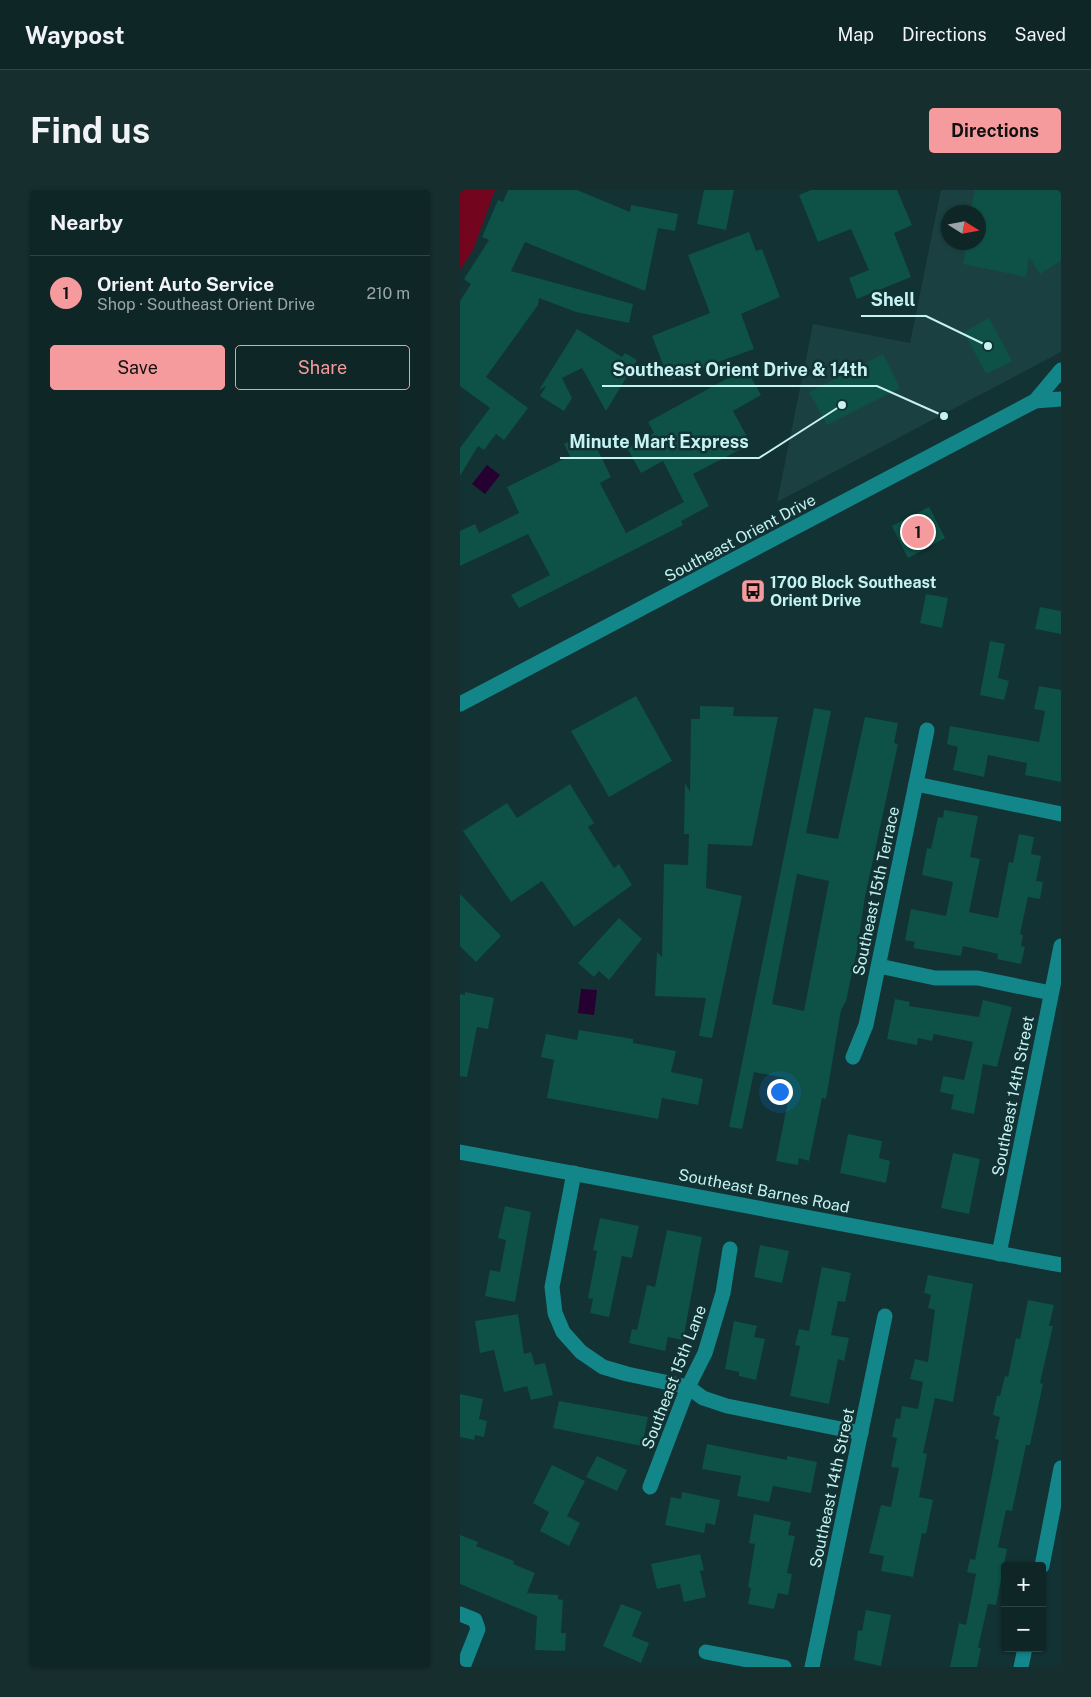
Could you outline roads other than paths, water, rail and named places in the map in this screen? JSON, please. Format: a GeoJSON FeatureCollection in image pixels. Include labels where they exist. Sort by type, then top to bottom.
{"type":"FeatureCollection","features":[{"type":"Feature","properties":{"kind":"street","name":"Southeast Orient Drive"},"geometry":{"type":"LineString","coordinates":[[460,704],[1036,400],[1061,370]]}},
{"type":"Feature","properties":{"kind":"street","name":"Southeast Orient Drive"},"geometry":{"type":"LineString","coordinates":[[1036,400],[1061,399]]}},
{"type":"Feature","properties":{"kind":"street","name":"Southeast 15th Terrace"},"geometry":{"type":"LineString","coordinates":[[853,1057],[866,1025],[927,730]]}},
{"type":"Feature","properties":{"kind":"street"},"geometry":{"type":"LineString","coordinates":[[916,784],[1061,814]]}},
{"type":"Feature","properties":{"kind":"street","name":"Southeast 14th Street"},"geometry":{"type":"LineString","coordinates":[[999,1254],[1061,946]]}},
{"type":"Feature","properties":{"kind":"street"},"geometry":{"type":"LineString","coordinates":[[879,966],[935,978],[978,978],[1051,993]]}},
{"type":"Feature","properties":{"kind":"street","name":"Southeast Barnes Road"},"geometry":{"type":"LineString","coordinates":[[460,1152],[1061,1265]]}},
{"type":"Feature","properties":{"kind":"street"},"geometry":{"type":"LineString","coordinates":[[574,1173],[552,1287],[554,1312],[563,1332],[582,1352],[603,1367],[688,1387],[703,1398],[726,1406],[861,1433]]}},
{"type":"Feature","properties":{"kind":"street","name":"Southeast 15th Lane"},"geometry":{"type":"LineString","coordinates":[[650,1488],[688,1387],[705,1353],[717,1319],[730,1249]]}},
{"type":"Feature","properties":{"kind":"street","name":"Southeast 14th Street"},"geometry":{"type":"LineString","coordinates":[[812,1667],[885,1316]]}},
{"type":"Feature","properties":{"kind":"street"},"geometry":{"type":"LineString","coordinates":[[1043,1562],[1061,1468]]}},
{"type":"Feature","properties":{"kind":"street"},"geometry":{"type":"LineString","coordinates":[[460,1614],[475,1620],[478,1629],[464,1667]]}},
{"type":"Feature","properties":{"kind":"street"},"geometry":{"type":"LineString","coordinates":[[706,1652],[784,1667]]}},
{"type":"Feature","properties":{"kind":"street"},"geometry":{"type":"LineString","coordinates":[[1021,1667],[1024,1652]]}},
{"type":"Feature","properties":{"kind":"place","name":"Shell"},"geometry":{"type":"Point","coordinates":[988,346]}},
{"type":"Feature","properties":{"kind":"place","name":"Minute Mart Express"},"geometry":{"type":"Point","coordinates":[842,405]}},
{"type":"Feature","properties":{"kind":"place","name":"Southeast Orient Drive & 14th"},"geometry":{"type":"Point","coordinates":[944,416]}},
{"type":"Feature","properties":{"kind":"place","name":"Orient Auto Service"},"geometry":{"type":"Point","coordinates":[918,532]}},
{"type":"Feature","properties":{"kind":"place","name":"1700 Block Southeast Orient Drive"},"geometry":{"type":"Point","coordinates":[753,591]}}]}
